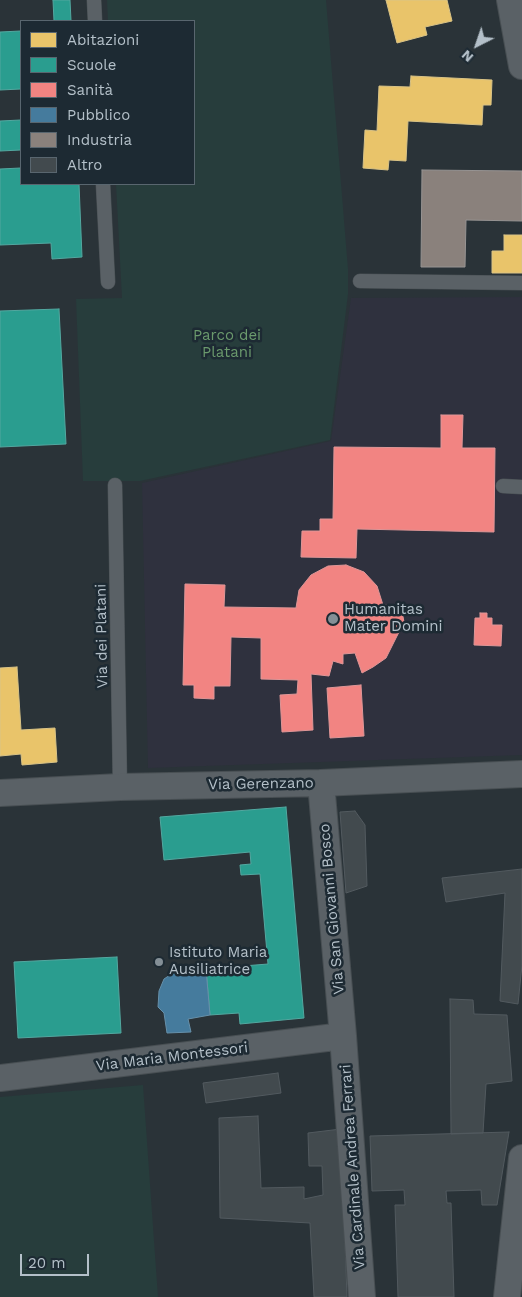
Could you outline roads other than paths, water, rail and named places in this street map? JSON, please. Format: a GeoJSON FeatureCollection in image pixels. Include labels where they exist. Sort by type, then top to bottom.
{"type":"FeatureCollection","features":[{"type":"Feature","properties":{"kind":"street"},"geometry":{"type":"LineString","coordinates":[[510,0],[521,59]]}},
{"type":"Feature","properties":{"kind":"street","name":"Via Gerenzano"},"geometry":{"type":"LineString","coordinates":[[0,793],[120,787],[321,783],[522,774]]}},
{"type":"Feature","properties":{"kind":"street","name":"Via San Giovanni Bosco"},"geometry":{"type":"LineString","coordinates":[[321,783],[344,1036]]}},
{"type":"Feature","properties":{"kind":"street","name":"Via Maria Montessori"},"geometry":{"type":"LineString","coordinates":[[0,1078],[344,1036]]}},
{"type":"Feature","properties":{"kind":"street","name":"Via Cardinale Andrea Ferrari"},"geometry":{"type":"LineString","coordinates":[[344,1036],[362,1297]]}},
{"type":"Feature","properties":{"kind":"street"},"geometry":{"type":"LineString","coordinates":[[507,1297],[522,1158]]}},
{"type":"Feature","properties":{"kind":"lane"},"geometry":{"type":"LineString","coordinates":[[94,0],[95,20]]}},
{"type":"Feature","properties":{"kind":"lane"},"geometry":{"type":"LineString","coordinates":[[103,185],[108,282]]}},
{"type":"Feature","properties":{"kind":"lane"},"geometry":{"type":"LineString","coordinates":[[360,281],[522,283]]}},
{"type":"Feature","properties":{"kind":"lane","name":"Via dei Platani"},"geometry":{"type":"LineString","coordinates":[[115,485],[120,787]]}},
{"type":"Feature","properties":{"kind":"lane"},"geometry":{"type":"LineString","coordinates":[[503,486],[522,487]]}},
{"type":"Feature","properties":{"kind":"place","name":"Humanitas Mater Domini"},"geometry":{"type":"Point","coordinates":[333,619]}},
{"type":"Feature","properties":{"kind":"place","name":"Istituto Maria Ausiliatrice"},"geometry":{"type":"Point","coordinates":[159,962]}},
{"type":"Feature","properties":{"kind":"park label","name":"Parco dei Platani"},"geometry":{"type":"Point","coordinates":[227,344]}}]}
